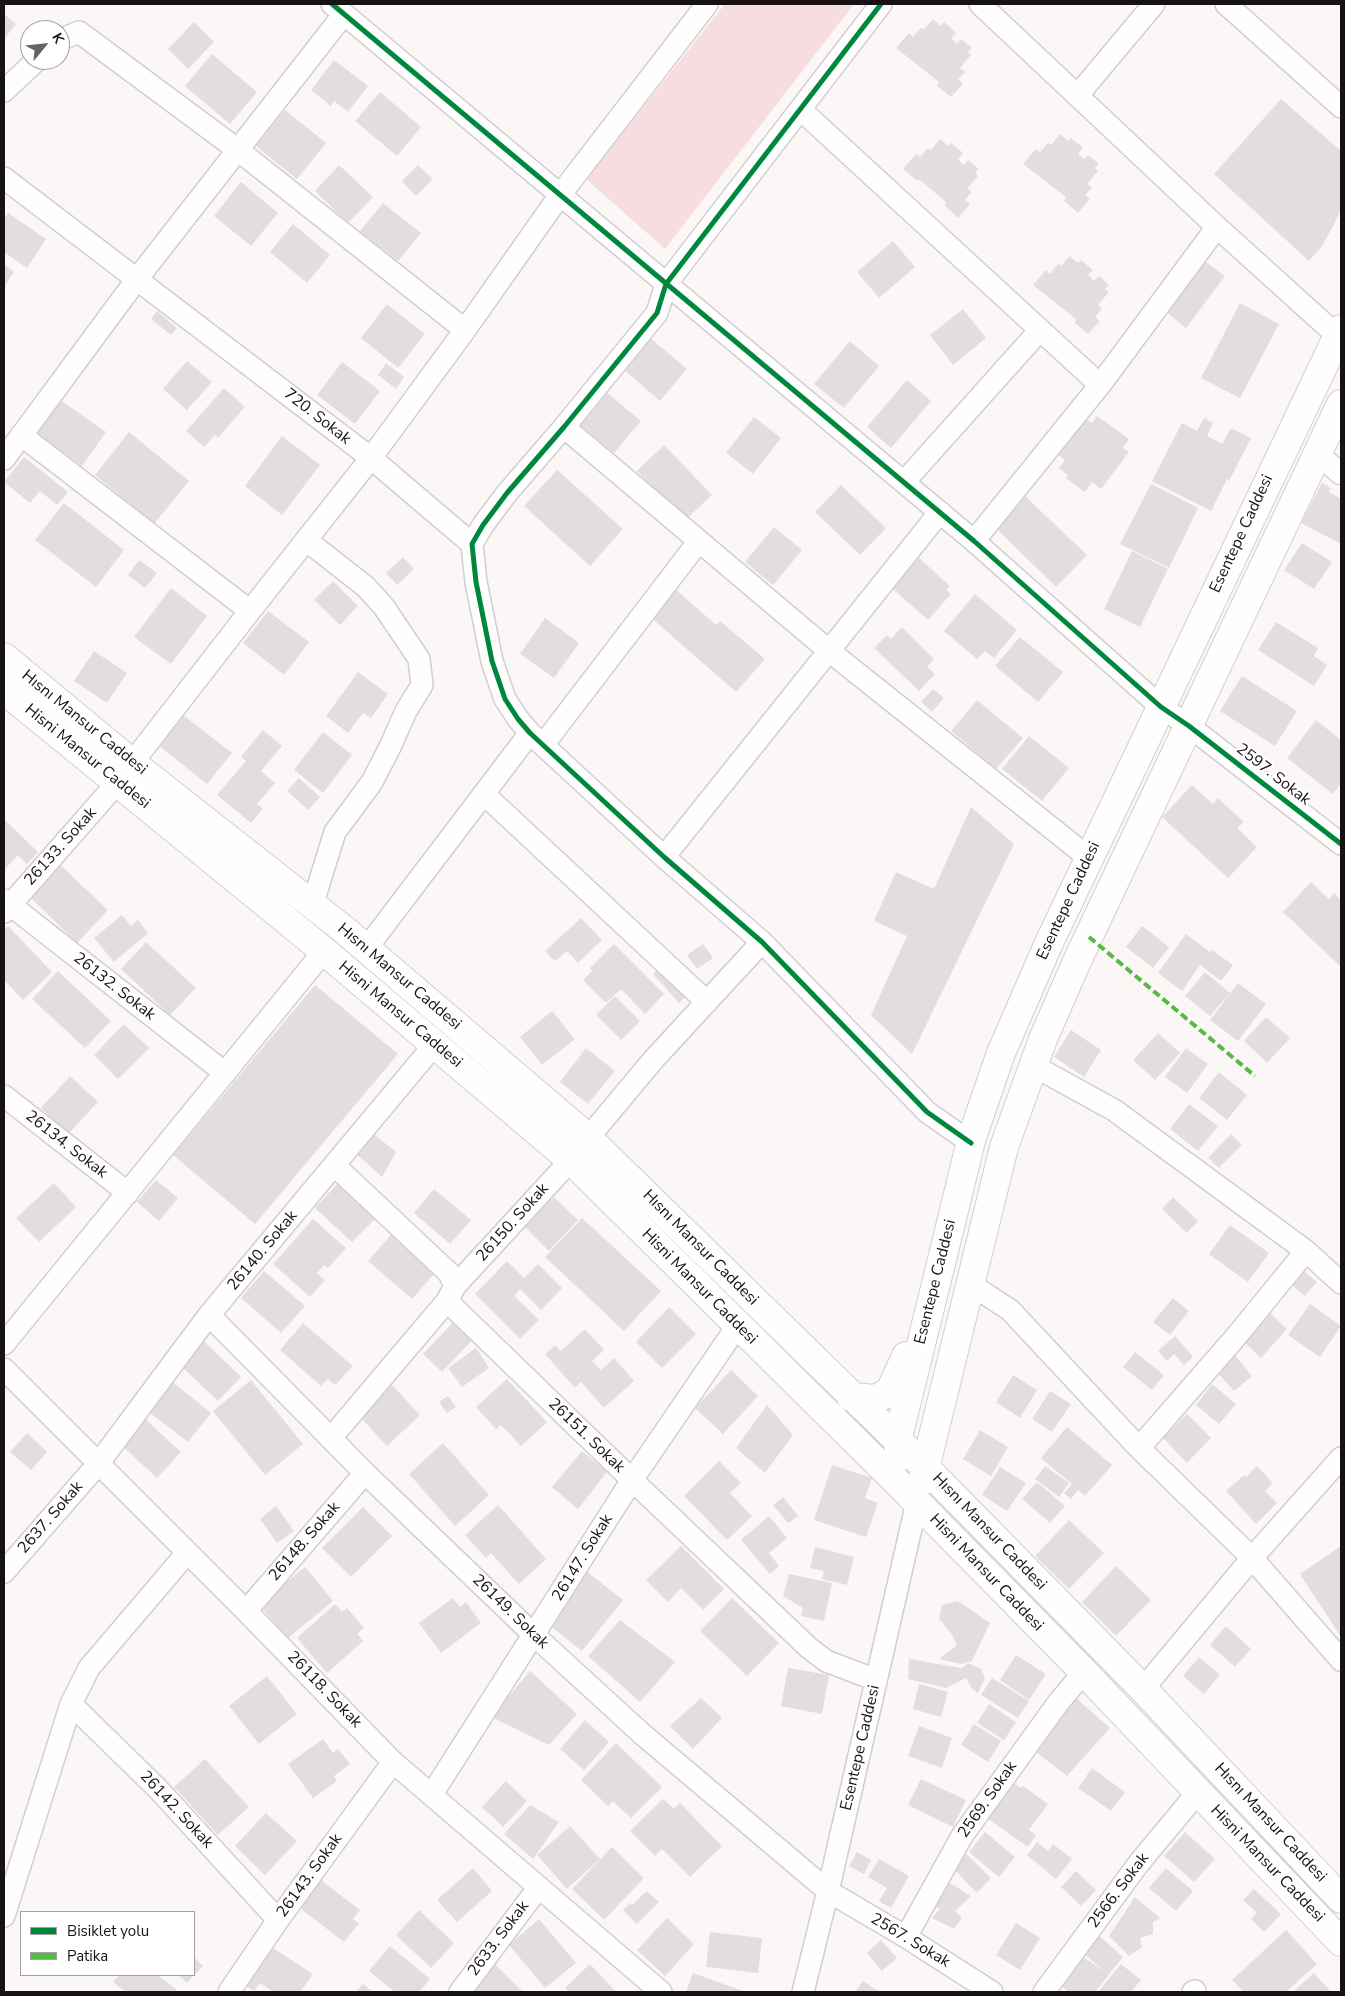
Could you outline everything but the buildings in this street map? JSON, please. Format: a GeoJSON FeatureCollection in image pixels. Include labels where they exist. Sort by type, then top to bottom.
{"type":"FeatureCollection","features":[{"type":"Feature","properties":{"kind":"main road","name":"Esentepe Caddesi"},"geometry":{"type":"LineString","coordinates":[[898,1440],[971,1143],[991,1081],[1012,1026],[1089,858],[1340,334]]}},
{"type":"Feature","properties":{"kind":"main road","name":"Esentepe Caddesi"},"geometry":{"type":"LineString","coordinates":[[917,1502],[1004,1147],[1032,1065],[1078,959],[1341,404]]}},
{"type":"Feature","properties":{"kind":"main road","name":"Hısnı Mansur Caddesi"},"geometry":{"type":"LineString","coordinates":[[4,657],[125,772],[310,904],[366,949],[588,1138],[851,1397],[925,1467],[1143,1689],[1341,1898]]}},
{"type":"Feature","properties":{"kind":"main road","name":"Hisni Mansur Caddesi"},"geometry":{"type":"LineString","coordinates":[[4,690],[125,772],[324,951],[571,1160],[917,1502],[1084,1672],[1341,1942]]}},
{"type":"Feature","properties":{"kind":"main road"},"geometry":{"type":"LineString","coordinates":[[851,1397],[878,1398],[891,1389],[933,1296]]}},
{"type":"Feature","properties":{"kind":"main road"},"geometry":{"type":"LineString","coordinates":[[898,1440],[917,1502]]}},
{"type":"Feature","properties":{"kind":"street"},"geometry":{"type":"LineString","coordinates":[[371,458],[465,330],[560,195],[707,4]]}},
{"type":"Feature","properties":{"kind":"street"},"geometry":{"type":"LineString","coordinates":[[881,4],[666,284],[657,313],[564,428],[506,493],[472,544],[476,582],[496,678],[505,700],[518,719],[664,857],[762,942],[927,1112],[971,1143]]}},
{"type":"Feature","properties":{"kind":"street"},"geometry":{"type":"LineString","coordinates":[[980,4],[1217,227],[1340,334]]}},
{"type":"Feature","properties":{"kind":"street"},"geometry":{"type":"LineString","coordinates":[[1077,96],[1154,4]]}},
{"type":"Feature","properties":{"kind":"street"},"geometry":{"type":"LineString","coordinates":[[1226,4],[1341,107]]}},
{"type":"Feature","properties":{"kind":"street"},"geometry":{"type":"LineString","coordinates":[[4,459],[138,279],[238,150],[338,9]]}},
{"type":"Feature","properties":{"kind":"street","name":"2597. Sokak"},"geometry":{"type":"LineString","coordinates":[[338,9],[940,512],[1161,707],[1189,726],[1341,844]]}},
{"type":"Feature","properties":{"kind":"street"},"geometry":{"type":"LineString","coordinates":[[70,36],[79,32],[238,150],[465,330]]}},
{"type":"Feature","properties":{"kind":"street"},"geometry":{"type":"LineString","coordinates":[[4,91],[27,70]]}},
{"type":"Feature","properties":{"kind":"street"},"geometry":{"type":"LineString","coordinates":[[800,109],[1100,385]]}},
{"type":"Feature","properties":{"kind":"street","name":"720. Sokak"},"geometry":{"type":"LineString","coordinates":[[6,186],[138,279],[371,458],[472,544]]}},
{"type":"Feature","properties":{"kind":"street"},"geometry":{"type":"LineString","coordinates":[[974,541],[1100,385],[1217,227]]}},
{"type":"Feature","properties":{"kind":"street"},"geometry":{"type":"LineString","coordinates":[[904,482],[1040,330]]}},
{"type":"Feature","properties":{"kind":"street"},"geometry":{"type":"LineString","coordinates":[[564,428],[828,650],[1089,858]]}},
{"type":"Feature","properties":{"kind":"street"},"geometry":{"type":"LineString","coordinates":[[21,435],[250,611]]}},
{"type":"Feature","properties":{"kind":"street"},"geometry":{"type":"LineString","coordinates":[[1318,454],[1341,474]]}},
{"type":"Feature","properties":{"kind":"street","name":"26133. Sokak"},"geometry":{"type":"LineString","coordinates":[[6,906],[125,772],[371,458]]}},
{"type":"Feature","properties":{"kind":"street"},"geometry":{"type":"LineString","coordinates":[[664,857],[940,512]]}},
{"type":"Feature","properties":{"kind":"street"},"geometry":{"type":"LineString","coordinates":[[306,540],[366,586],[384,607],[419,659],[422,685],[406,711],[372,782],[336,832],[316,892],[310,904]]}},
{"type":"Feature","properties":{"kind":"street"},"geometry":{"type":"LineString","coordinates":[[366,949],[484,794],[537,739],[700,541]]}},
{"type":"Feature","properties":{"kind":"street"},"geometry":{"type":"LineString","coordinates":[[484,794],[707,1002]]}},
{"type":"Feature","properties":{"kind":"street","name":"26132. Sokak"},"geometry":{"type":"LineString","coordinates":[[6,906],[226,1073]]}},
{"type":"Feature","properties":{"kind":"street"},"geometry":{"type":"LineString","coordinates":[[588,1138],[654,1060],[762,942]]}},
{"type":"Feature","properties":{"kind":"street"},"geometry":{"type":"LineString","coordinates":[[4,1344],[324,951]]}},
{"type":"Feature","properties":{"kind":"street","name":"26140. Sokak"},"geometry":{"type":"LineString","coordinates":[[98,1464],[209,1315],[436,1044]]}},
{"type":"Feature","properties":{"kind":"street"},"geometry":{"type":"LineString","coordinates":[[1032,1065],[1114,1110],[1306,1251],[1341,1283]]}},
{"type":"Feature","properties":{"kind":"street","name":"26134. Sokak"},"geometry":{"type":"LineString","coordinates":[[4,1096],[128,1193]]}},
{"type":"Feature","properties":{"kind":"street","name":"26150. Sokak"},"geometry":{"type":"LineString","coordinates":[[331,1438],[451,1294],[571,1160]]}},
{"type":"Feature","properties":{"kind":"street","name":"26151. Sokak"},"geometry":{"type":"LineString","coordinates":[[334,1166],[449,1273],[451,1294],[632,1480],[809,1648],[826,1661],[876,1680]]}},
{"type":"Feature","properties":{"kind":"street"},"geometry":{"type":"LineString","coordinates":[[1139,1448],[1234,1339],[1306,1251]]}},
{"type":"Feature","properties":{"kind":"street"},"geometry":{"type":"LineString","coordinates":[[970,1284],[1010,1310],[1139,1448],[1252,1558],[1341,1660]]}},
{"type":"Feature","properties":{"kind":"street","name":"26149. Sokak"},"geometry":{"type":"LineString","coordinates":[[209,1315],[365,1472],[534,1635],[641,1732],[828,1891]]}},
{"type":"Feature","properties":{"kind":"street","name":"26147. Sokak"},"geometry":{"type":"LineString","coordinates":[[432,1794],[632,1480],[738,1324]]}},
{"type":"Feature","properties":{"kind":"street","name":"26118. Sokak"},"geometry":{"type":"LineString","coordinates":[[6,1377],[98,1464],[246,1611],[393,1762],[661,1992]]}},
{"type":"Feature","properties":{"kind":"street"},"geometry":{"type":"LineString","coordinates":[[1143,1689],[1252,1558],[1341,1458]]}},
{"type":"Feature","properties":{"kind":"street","name":"2637. Sokak"},"geometry":{"type":"LineString","coordinates":[[4,1572],[98,1464]]}},
{"type":"Feature","properties":{"kind":"street","name":"26148. Sokak"},"geometry":{"type":"LineString","coordinates":[[246,1611],[365,1472]]}},
{"type":"Feature","properties":{"kind":"street","name":"Esentepe Caddesi"},"geometry":{"type":"LineString","coordinates":[[803,1992],[917,1502]]}},
{"type":"Feature","properties":{"kind":"street"},"geometry":{"type":"LineString","coordinates":[[4,1916],[71,1704],[89,1668],[187,1553]]}},
{"type":"Feature","properties":{"kind":"street","name":"2569. Sokak"},"geometry":{"type":"LineString","coordinates":[[906,1937],[962,1836],[1058,1703],[1084,1672]]}},
{"type":"Feature","properties":{"kind":"street","name":"26142. Sokak"},"geometry":{"type":"LineString","coordinates":[[71,1704],[158,1789],[278,1920]]}},
{"type":"Feature","properties":{"kind":"street","name":"26143. Sokak"},"geometry":{"type":"LineString","coordinates":[[229,1992],[278,1920],[393,1762]]}},
{"type":"Feature","properties":{"kind":"street","name":"2566. Sokak"},"geometry":{"type":"LineString","coordinates":[[1044,1992],[1140,1863],[1198,1792]]}},
{"type":"Feature","properties":{"kind":"street","name":"2633. Sokak"},"geometry":{"type":"LineString","coordinates":[[460,1992],[539,1887]]}},
{"type":"Feature","properties":{"kind":"street","name":"2567. Sokak"},"geometry":{"type":"LineString","coordinates":[[828,1891],[906,1937],[992,1992]]}},
{"type":"Feature","properties":{"kind":"shaded area"},"geometry":{"type":"Polygon","coordinates":[[[725,4],[854,4],[665,249],[586,179],[725,4]]]}},
{"type":"Feature","properties":{"kind":"marked path"},"geometry":{"type":"LineString","coordinates":[[1089,937],[1255,1076]]}},
{"type":"Feature","properties":{"kind":"cycle path"},"geometry":{"type":"LineString","coordinates":[[332,4],[974,541],[1161,707],[1189,726],[1341,844]]}},
{"type":"Feature","properties":{"kind":"cycle path"},"geometry":{"type":"LineString","coordinates":[[881,4],[666,284],[657,313],[564,427],[507,493],[483,525],[472,544],[476,582],[492,661],[505,699],[518,719],[530,733],[664,857],[762,942],[927,1112],[971,1143]]}}]}
